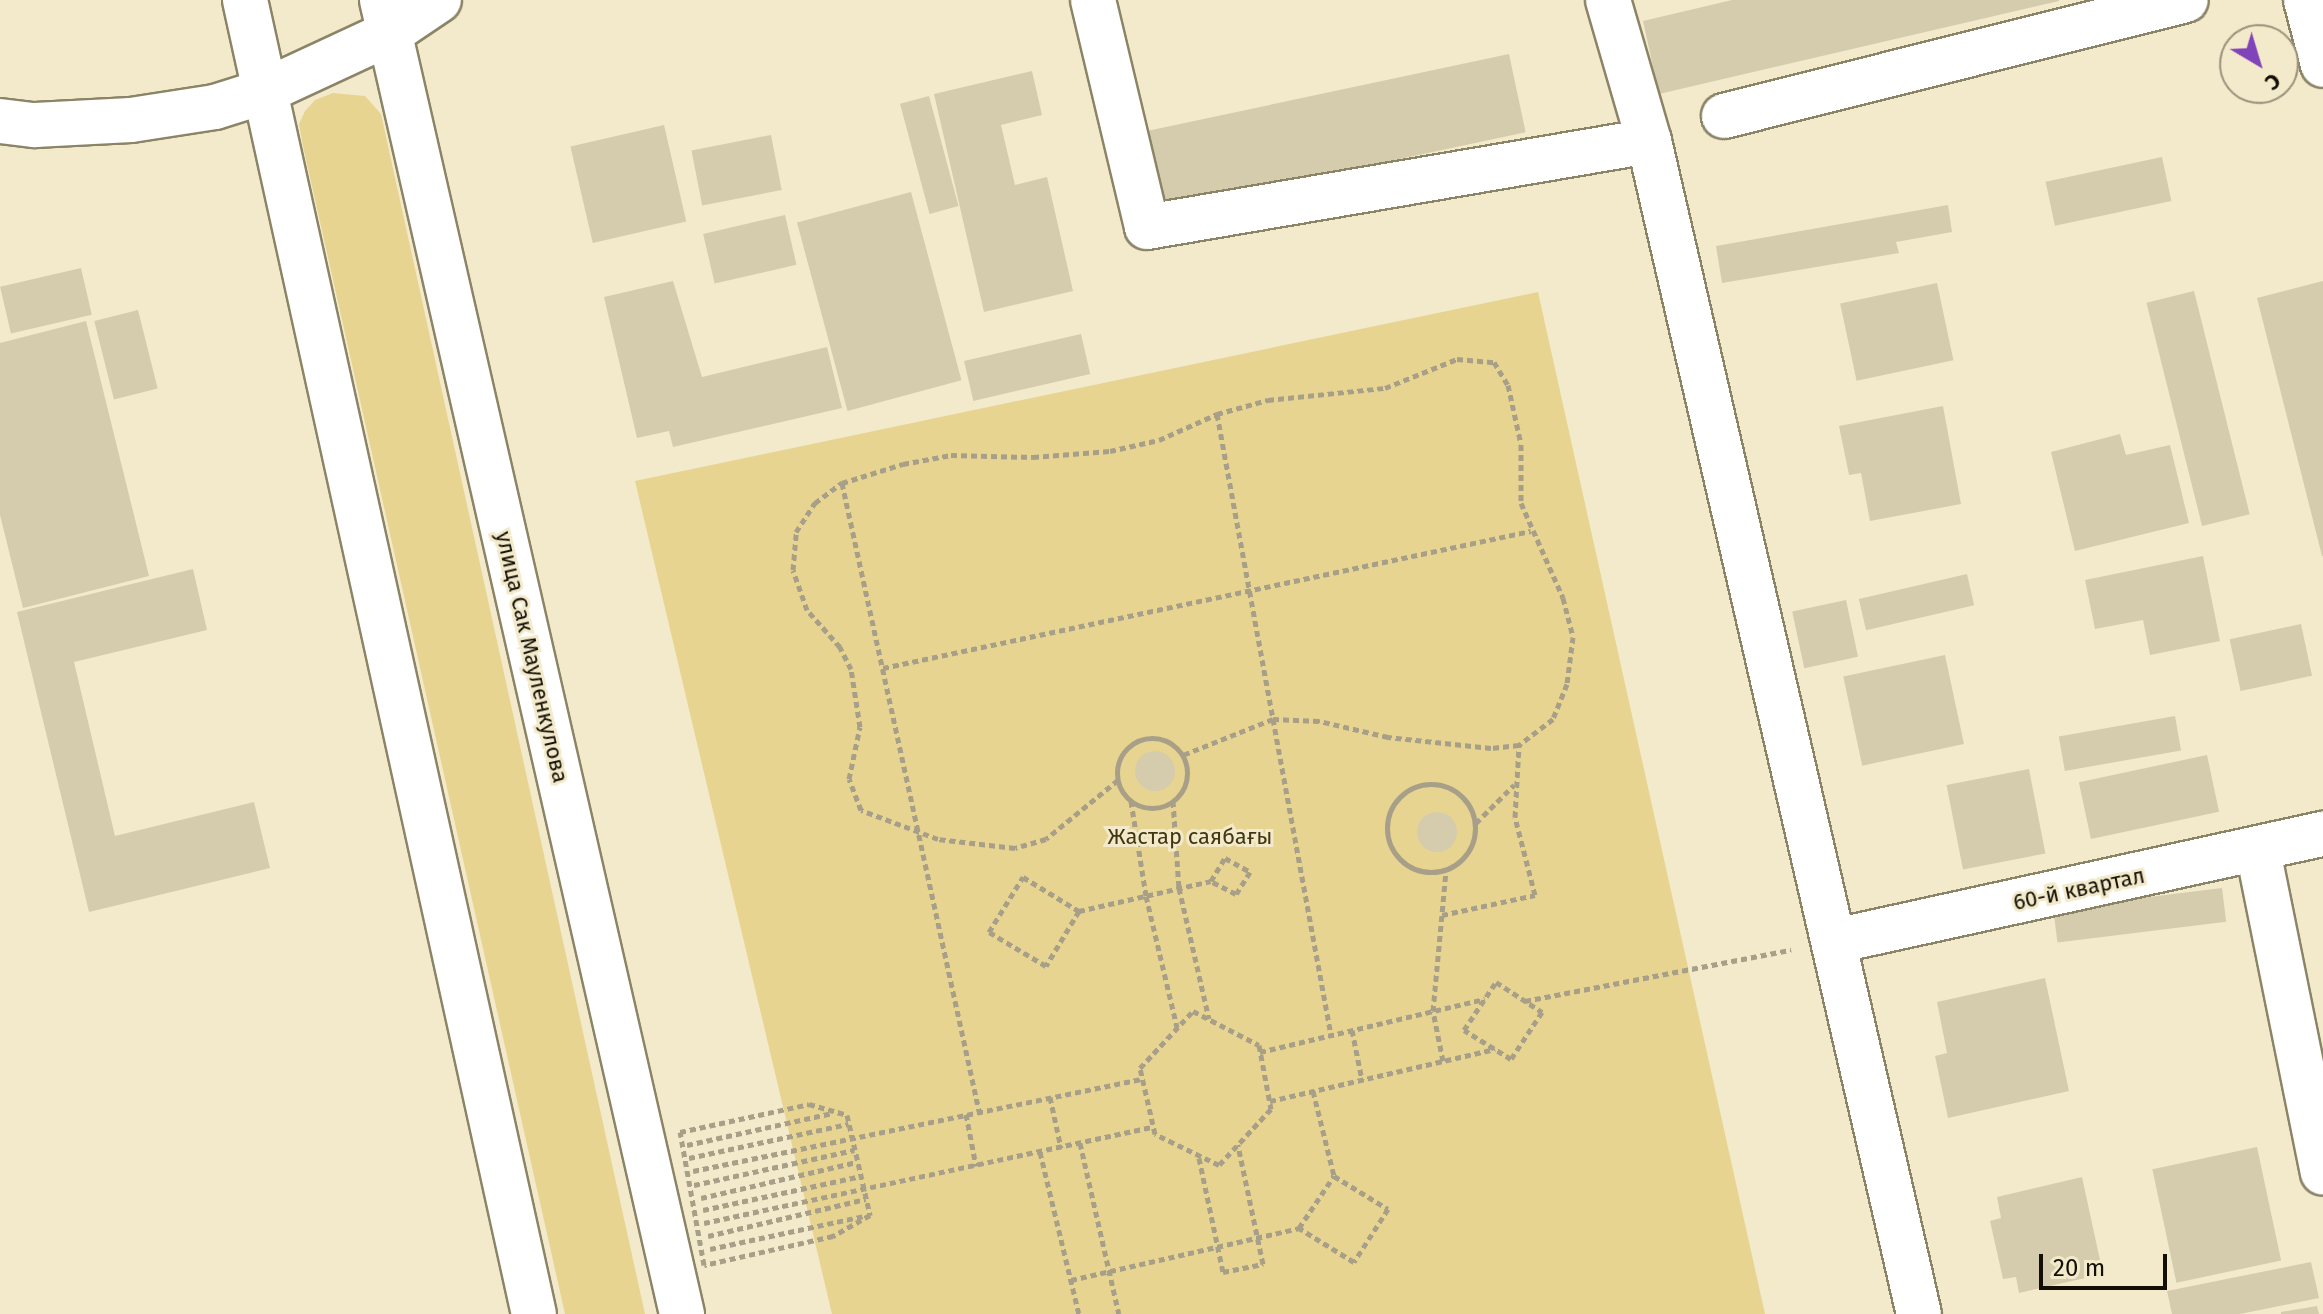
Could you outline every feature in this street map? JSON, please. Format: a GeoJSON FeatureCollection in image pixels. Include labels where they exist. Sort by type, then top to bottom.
{"type":"FeatureCollection","features":[{"type":"Feature","properties":{"kind":"street"},"geometry":{"type":"LineString","coordinates":[[245,0],[534,1314]]}},
{"type":"Feature","properties":{"kind":"street"},"geometry":{"type":"LineString","coordinates":[[0,121],[35,125],[131,120],[215,107],[263,92],[386,17],[439,0]]}},
{"type":"Feature","properties":{"kind":"street"},"geometry":{"type":"LineString","coordinates":[[1093,0],[1147,227],[1649,141]]}},
{"type":"Feature","properties":{"kind":"street"},"geometry":{"type":"LineString","coordinates":[[1608,0],[1649,141],[1919,1314]]}},
{"type":"Feature","properties":{"kind":"street"},"geometry":{"type":"LineString","coordinates":[[1724,116],[2186,0]]}},
{"type":"Feature","properties":{"kind":"street"},"geometry":{"type":"LineString","coordinates":[[2306,0],[2323,65]]}},
{"type":"Feature","properties":{"kind":"street","name":"улица Сак Мауленкулова"},"geometry":{"type":"LineString","coordinates":[[386,17],[682,1314]]}},
{"type":"Feature","properties":{"kind":"street","name":"60-й квартал"},"geometry":{"type":"LineString","coordinates":[[1835,941],[2258,851],[2323,834]]}},
{"type":"Feature","properties":{"kind":"street"},"geometry":{"type":"LineString","coordinates":[[2258,851],[2323,1173]]}},
{"type":"Feature","properties":{"kind":"path"},"geometry":{"type":"LineString","coordinates":[[1118,780],[1046,839],[1015,848],[967,845],[919,833],[861,810],[851,794],[849,779],[860,727],[851,669],[840,647],[807,610],[793,570],[793,548],[803,519],[842,483],[951,455],[1033,457],[1110,451],[1159,440],[1217,414],[1268,400],[1385,388],[1457,359],[1494,362],[1511,400],[1521,444],[1521,503],[1563,598],[1573,637],[1567,684],[1553,719],[1519,745],[1491,748],[1388,737],[1319,721],[1273,719],[1183,755]]}},
{"type":"Feature","properties":{"kind":"path"},"geometry":{"type":"LineString","coordinates":[[1217,414],[1331,1035]]}},
{"type":"Feature","properties":{"kind":"path"},"geometry":{"type":"LineString","coordinates":[[842,483],[979,1111]]}},
{"type":"Feature","properties":{"kind":"path"},"geometry":{"type":"LineString","coordinates":[[883,668],[1532,531]]}},
{"type":"Feature","properties":{"kind":"path"},"geometry":{"type":"LineString","coordinates":[[1177,1028],[1146,896],[1131,801],[1118,780],[1121,756],[1140,740],[1164,740],[1183,755],[1188,776],[1173,801],[1179,888],[1209,1019]]}},
{"type":"Feature","properties":{"kind":"path"},"geometry":{"type":"LineString","coordinates":[[1442,915],[1535,895],[1515,817],[1514,784],[1519,745]]}},
{"type":"Feature","properties":{"kind":"path"},"geometry":{"type":"LineString","coordinates":[[1475,823],[1463,797],[1438,784],[1410,789],[1390,810],[1386,825],[1393,853],[1417,871],[1446,870],[1469,852],[1475,823],[1514,784]]}},
{"type":"Feature","properties":{"kind":"path"},"geometry":{"type":"LineString","coordinates":[[1131,801],[1152,808],[1173,801]]}},
{"type":"Feature","properties":{"kind":"path"},"geometry":{"type":"LineString","coordinates":[[1079,911],[1046,966],[989,932],[1023,877],[1079,911],[1211,881],[1236,894],[1250,872],[1225,858],[1211,881]]}},
{"type":"Feature","properties":{"kind":"path"},"geometry":{"type":"LineString","coordinates":[[1443,1061],[1433,1011],[1446,870]]}},
{"type":"Feature","properties":{"kind":"path"},"geometry":{"type":"LineString","coordinates":[[1525,1001],[1835,941]]}},
{"type":"Feature","properties":{"kind":"path"},"geometry":{"type":"LineString","coordinates":[[1496,982],[1542,1012],[1511,1059],[1464,1030],[1485,999],[1496,982]]}},
{"type":"Feature","properties":{"kind":"path"},"geometry":{"type":"LineString","coordinates":[[1260,1052],[1485,999]]}},
{"type":"Feature","properties":{"kind":"path"},"geometry":{"type":"LineString","coordinates":[[1193,1011],[1259,1045],[1271,1109],[1219,1165],[1155,1134],[1140,1068],[1177,1028],[1193,1011]]}},
{"type":"Feature","properties":{"kind":"path"},"geometry":{"type":"LineString","coordinates":[[1352,1030],[1362,1080]]}},
{"type":"Feature","properties":{"kind":"path"},"geometry":{"type":"LineString","coordinates":[[1270,1101],[1495,1049]]}},
{"type":"Feature","properties":{"kind":"path"},"geometry":{"type":"LineString","coordinates":[[687,1172],[1143,1079]]}},
{"type":"Feature","properties":{"kind":"path"},"geometry":{"type":"LineString","coordinates":[[1071,1280],[1299,1228],[1354,1262],[1388,1209],[1334,1176],[1313,1091]]}},
{"type":"Feature","properties":{"kind":"path"},"geometry":{"type":"LineString","coordinates":[[1050,1097],[1061,1148]]}},
{"type":"Feature","properties":{"kind":"path"},"geometry":{"type":"LineString","coordinates":[[680,1132],[809,1104],[847,1115],[870,1215]]}},
{"type":"Feature","properties":{"kind":"path"},"geometry":{"type":"LineString","coordinates":[[682,1146],[837,1112]]}},
{"type":"Feature","properties":{"kind":"path"},"geometry":{"type":"LineString","coordinates":[[966,1114],[976,1166]]}},
{"type":"Feature","properties":{"kind":"path"},"geometry":{"type":"LineString","coordinates":[[684,1159],[848,1124]]}},
{"type":"Feature","properties":{"kind":"path"},"geometry":{"type":"LineString","coordinates":[[696,1224],[864,1191],[1153,1127]]}},
{"type":"Feature","properties":{"kind":"path"},"geometry":{"type":"LineString","coordinates":[[1080,1143],[1119,1314]]}},
{"type":"Feature","properties":{"kind":"path"},"geometry":{"type":"LineString","coordinates":[[1198,1157],[1223,1272],[1263,1264],[1238,1145]]}},
{"type":"Feature","properties":{"kind":"path"},"geometry":{"type":"LineString","coordinates":[[690,1186],[854,1150]]}},
{"type":"Feature","properties":{"kind":"path"},"geometry":{"type":"LineString","coordinates":[[1040,1152],[1079,1314]]}},
{"type":"Feature","properties":{"kind":"path"},"geometry":{"type":"LineString","coordinates":[[692,1200],[857,1162]]}},
{"type":"Feature","properties":{"kind":"path"},"geometry":{"type":"LineString","coordinates":[[694,1212],[861,1176]]}},
{"type":"Feature","properties":{"kind":"path"},"geometry":{"type":"LineString","coordinates":[[1299,1228],[1334,1176]]}},
{"type":"Feature","properties":{"kind":"path"},"geometry":{"type":"LineString","coordinates":[[699,1238],[866,1199]]}},
{"type":"Feature","properties":{"kind":"path"},"geometry":{"type":"LineString","coordinates":[[701,1251],[870,1215]]}},
{"type":"Feature","properties":{"kind":"path"},"geometry":{"type":"LineString","coordinates":[[704,1265],[833,1236],[870,1215]]}},
{"type":"Feature","properties":{"kind":"green space"},"geometry":{"type":"Polygon","coordinates":[[[333,93],[365,96],[381,114],[645,1314],[565,1314],[303,146],[299,124],[305,111],[315,100],[333,93]]]}},
{"type":"Feature","properties":{"kind":"green space","name":"Жастар саябағы"},"geometry":{"type":"Polygon","coordinates":[[[1538,292],[1765,1314],[832,1314],[635,481],[1538,292]]]}},
{"type":"Feature","properties":{"kind":"building"},"geometry":{"type":"Polygon","coordinates":[[[1732,0],[2059,1],[1659,94],[1643,21],[1732,0]]]}},
{"type":"Feature","properties":{"kind":"building"},"geometry":{"type":"Polygon","coordinates":[[[1509,54],[1526,132],[1147,213],[1130,134],[1509,54]]]}},
{"type":"Feature","properties":{"kind":"building"},"geometry":{"type":"Polygon","coordinates":[[[1032,71],[1042,115],[1001,125],[1015,185],[1047,177],[1073,291],[984,312],[934,94],[1032,71]]]}},
{"type":"Feature","properties":{"kind":"building"},"geometry":{"type":"Polygon","coordinates":[[[929,96],[959,206],[930,214],[900,104],[929,96]]]}},
{"type":"Feature","properties":{"kind":"building"},"geometry":{"type":"Polygon","coordinates":[[[664,125],[686,221],[593,243],[570,147],[664,125]]]}},
{"type":"Feature","properties":{"kind":"building"},"geometry":{"type":"Polygon","coordinates":[[[771,135],[782,190],[702,205],[691,150],[771,135]]]}},
{"type":"Feature","properties":{"kind":"building"},"geometry":{"type":"Polygon","coordinates":[[[2162,157],[2171,201],[2055,226],[2046,182],[2162,157]]]}},
{"type":"Feature","properties":{"kind":"building"},"geometry":{"type":"Polygon","coordinates":[[[911,192],[961,380],[847,411],[797,223],[911,192]]]}},
{"type":"Feature","properties":{"kind":"building"},"geometry":{"type":"Polygon","coordinates":[[[1948,205],[1952,232],[1896,242],[1899,253],[1722,283],[1716,246],[1948,205]]]}},
{"type":"Feature","properties":{"kind":"building"},"geometry":{"type":"Polygon","coordinates":[[[785,215],[796,265],[715,284],[703,234],[785,215]]]}},
{"type":"Feature","properties":{"kind":"building"},"geometry":{"type":"Polygon","coordinates":[[[81,268],[92,315],[11,333],[0,287],[81,268]]]}},
{"type":"Feature","properties":{"kind":"building"},"geometry":{"type":"Polygon","coordinates":[[[673,281],[702,377],[827,347],[842,408],[673,447],[669,431],[637,438],[604,297],[673,281]]]}},
{"type":"Feature","properties":{"kind":"building"},"geometry":{"type":"Polygon","coordinates":[[[2323,281],[2323,556],[2322,556],[2257,298],[2323,281]]]}},
{"type":"Feature","properties":{"kind":"building"},"geometry":{"type":"Polygon","coordinates":[[[1937,283],[1953,360],[1857,381],[1840,304],[1937,283]]]}},
{"type":"Feature","properties":{"kind":"building"},"geometry":{"type":"Polygon","coordinates":[[[2194,291],[2250,514],[2202,526],[2146,303],[2194,291]]]}},
{"type":"Feature","properties":{"kind":"building"},"geometry":{"type":"Polygon","coordinates":[[[138,310],[158,389],[114,399],[94,321],[138,310]]]}},
{"type":"Feature","properties":{"kind":"building"},"geometry":{"type":"Polygon","coordinates":[[[86,321],[149,576],[23,608],[0,515],[0,343],[86,321]]]}},
{"type":"Feature","properties":{"kind":"building"},"geometry":{"type":"Polygon","coordinates":[[[1081,334],[1090,374],[973,401],[964,361],[1081,334]]]}},
{"type":"Feature","properties":{"kind":"building"},"geometry":{"type":"Polygon","coordinates":[[[1943,406],[1961,504],[1870,521],[1861,473],[1849,475],[1839,426],[1943,406]]]}},
{"type":"Feature","properties":{"kind":"building"},"geometry":{"type":"Polygon","coordinates":[[[2120,434],[2126,455],[2170,445],[2189,523],[2075,551],[2051,452],[2120,434]]]}},
{"type":"Feature","properties":{"kind":"building"},"geometry":{"type":"Polygon","coordinates":[[[2203,556],[2220,641],[2150,655],[2143,620],[2095,629],[2085,580],[2203,556]]]}},
{"type":"Feature","properties":{"kind":"building"},"geometry":{"type":"Polygon","coordinates":[[[193,569],[207,630],[74,662],[115,836],[254,802],[270,868],[89,912],[17,612],[193,569]]]}},
{"type":"Feature","properties":{"kind":"building"},"geometry":{"type":"Polygon","coordinates":[[[1967,574],[1974,605],[1866,630],[1859,599],[1967,574]]]}},
{"type":"Feature","properties":{"kind":"building"},"geometry":{"type":"Polygon","coordinates":[[[1846,600],[1858,657],[1804,668],[1792,611],[1846,600]]]}},
{"type":"Feature","properties":{"kind":"building"},"geometry":{"type":"Polygon","coordinates":[[[2301,624],[2312,676],[2241,691],[2230,639],[2301,624]]]}},
{"type":"Feature","properties":{"kind":"building"},"geometry":{"type":"Polygon","coordinates":[[[1945,655],[1964,744],[1862,766],[1843,677],[1945,655]]]}},
{"type":"Feature","properties":{"kind":"building"},"geometry":{"type":"Polygon","coordinates":[[[2175,716],[2181,750],[2065,771],[2059,736],[2175,716]]]}},
{"type":"Feature","properties":{"kind":"building"},"geometry":{"type":"Polygon","coordinates":[[[1155,751],[1169,757],[1175,771],[1169,785],[1155,791],[1141,785],[1135,771],[1141,757],[1155,751]]]}},
{"type":"Feature","properties":{"kind":"building"},"geometry":{"type":"Polygon","coordinates":[[[2207,755],[2219,812],[2091,839],[2079,782],[2207,755]]]}},
{"type":"Feature","properties":{"kind":"building"},"geometry":{"type":"Polygon","coordinates":[[[2029,769],[2045,853],[1963,869],[1947,785],[2029,769]]]}},
{"type":"Feature","properties":{"kind":"building"},"geometry":{"type":"Polygon","coordinates":[[[1437,812],[1451,818],[1457,832],[1451,846],[1437,852],[1423,846],[1417,832],[1423,818],[1437,812]]]}},
{"type":"Feature","properties":{"kind":"building"},"geometry":{"type":"Polygon","coordinates":[[[2222,888],[2226,922],[2057,942],[2053,909],[2222,888]]]}},
{"type":"Feature","properties":{"kind":"building"},"geometry":{"type":"Polygon","coordinates":[[[2045,978],[2069,1091],[1948,1118],[1935,1056],[1947,1053],[1937,1002],[2045,978]]]}},
{"type":"Feature","properties":{"kind":"building"},"geometry":{"type":"Polygon","coordinates":[[[2257,1147],[2281,1260],[2176,1283],[2152,1169],[2257,1147]]]}},
{"type":"Feature","properties":{"kind":"building"},"geometry":{"type":"Polygon","coordinates":[[[2082,1177],[2103,1274],[2019,1293],[2016,1277],[2003,1279],[1990,1221],[2001,1218],[1997,1197],[2082,1177]]]}},
{"type":"Feature","properties":{"kind":"building"},"geometry":{"type":"Polygon","coordinates":[[[2311,1262],[2319,1298],[2240,1314],[2172,1314],[2167,1291],[2311,1262]]]}},
{"type":"Feature","properties":{"kind":"building"},"geometry":{"type":"Polygon","coordinates":[[[2317,1306],[2319,1314],[2281,1314],[2281,1312],[2317,1306]]]}}]}
